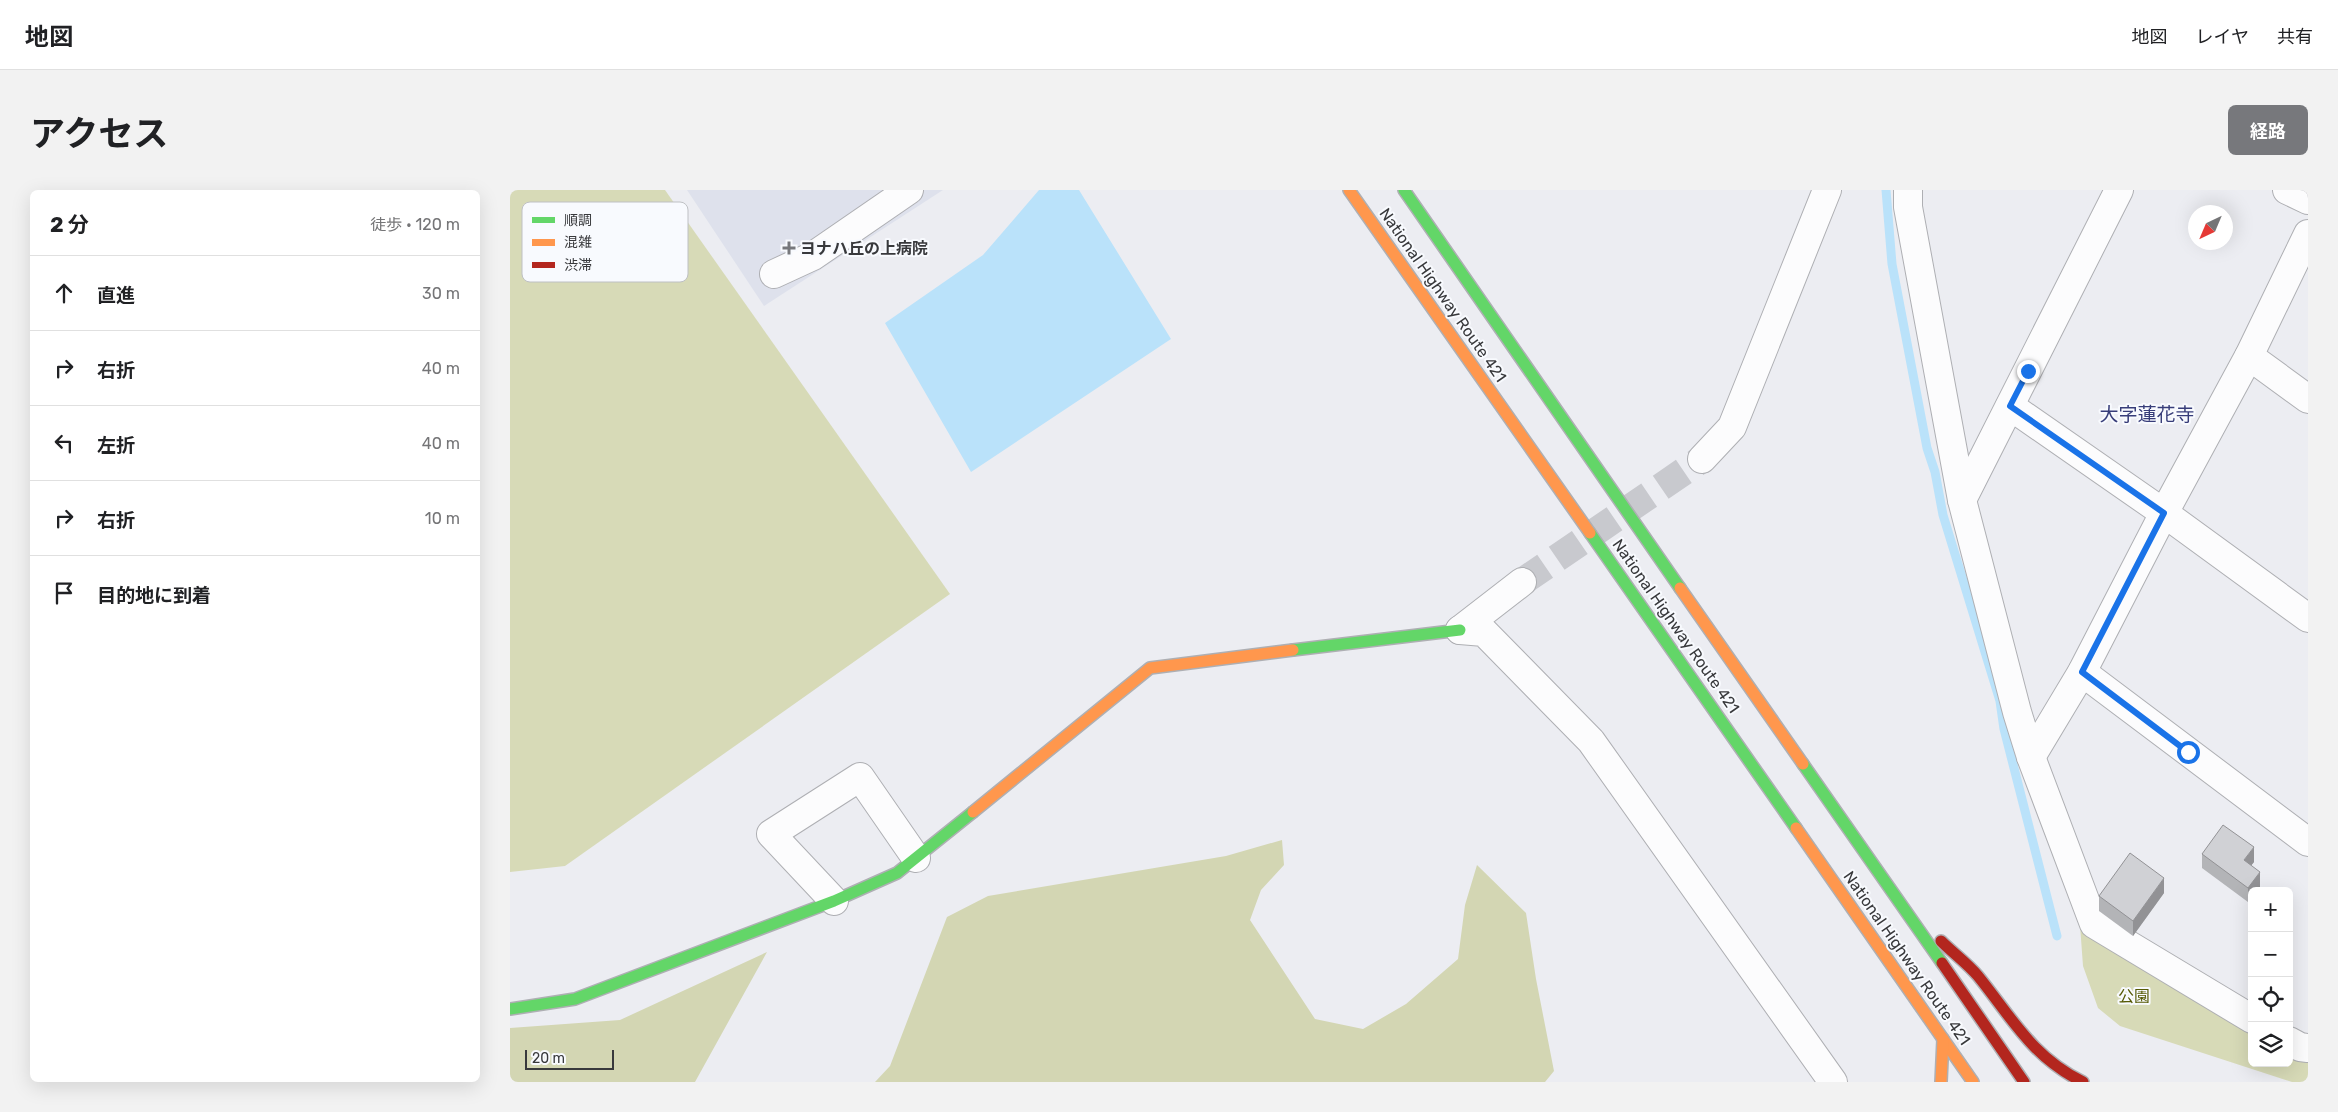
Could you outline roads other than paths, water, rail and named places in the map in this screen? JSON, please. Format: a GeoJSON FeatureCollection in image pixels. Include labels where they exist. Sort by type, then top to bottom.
{"type":"FeatureCollection","features":[{"type":"Feature","properties":{"kind":"main road","name":"National Highway Route 421"},"geometry":{"type":"LineString","coordinates":[[1349,190],[1973,1082]]}},
{"type":"Feature","properties":{"kind":"main road","name":"National Highway Route 421"},"geometry":{"type":"LineString","coordinates":[[1404,190],[2024,1082]]}},
{"type":"Feature","properties":{"kind":"main road"},"geometry":{"type":"LineString","coordinates":[[510,1009],[576,999],[834,901],[897,873],[1150,668],[1460,630]]}},
{"type":"Feature","properties":{"kind":"main road"},"geometry":{"type":"LineString","coordinates":[[1900,902],[1975,973],[2034,1050],[2067,1076],[2082,1082]]}},
{"type":"Feature","properties":{"kind":"main road"},"geometry":{"type":"LineString","coordinates":[[1942,1082],[1943,1038]]}},
{"type":"Feature","properties":{"kind":"street"},"geometry":{"type":"LineString","coordinates":[[774,274],[813,256],[909,190]]}},
{"type":"Feature","properties":{"kind":"street"},"geometry":{"type":"LineString","coordinates":[[1702,459],[1732,427],[1827,190]]}},
{"type":"Feature","properties":{"kind":"street"},"geometry":{"type":"LineString","coordinates":[[1908,190],[1908,207],[1962,500],[2030,757],[2094,924],[2248,1016]]}},
{"type":"Feature","properties":{"kind":"street"},"geometry":{"type":"LineString","coordinates":[[1962,500],[2119,190]]}},
{"type":"Feature","properties":{"kind":"street"},"geometry":{"type":"LineString","coordinates":[[2287,190],[2308,200]]}},
{"type":"Feature","properties":{"kind":"street"},"geometry":{"type":"LineString","coordinates":[[2030,757],[2082,672],[2164,513],[2250,356],[2308,234]]}},
{"type":"Feature","properties":{"kind":"street"},"geometry":{"type":"LineString","coordinates":[[2250,356],[2308,400]]}},
{"type":"Feature","properties":{"kind":"street"},"geometry":{"type":"LineString","coordinates":[[2010,406],[2164,513],[2308,618]]}},
{"type":"Feature","properties":{"kind":"street"},"geometry":{"type":"LineString","coordinates":[[1460,630],[1522,582]]}},
{"type":"Feature","properties":{"kind":"street"},"geometry":{"type":"LineString","coordinates":[[1460,630],[1484,632],[1591,741],[1834,1082]]}},
{"type":"Feature","properties":{"kind":"street"},"geometry":{"type":"LineString","coordinates":[[2082,672],[2308,842]]}},
{"type":"Feature","properties":{"kind":"street"},"geometry":{"type":"LineString","coordinates":[[834,901],[771,834],[860,777],[916,858]]}},
{"type":"Feature","properties":{"kind":"street"},"geometry":{"type":"LineString","coordinates":[[2293,1043],[2308,1048]]}},
{"type":"Feature","properties":{"kind":"water"},"geometry":{"type":"Polygon","coordinates":[[[1039,190],[1079,190],[1171,339],[971,472],[885,323],[983,255],[1039,190]]]}},
{"type":"Feature","properties":{"kind":"waterway"},"geometry":{"type":"LineString","coordinates":[[1886,190],[1892,264],[1927,448],[1935,472],[1943,515],[2000,701],[2004,729],[2057,936]]}},
{"type":"Feature","properties":{"kind":"tunnel"},"geometry":{"type":"LineString","coordinates":[[1522,582],[1702,459]]}},
{"type":"Feature","properties":{"kind":"place","name":"ヨナハ丘の上病院"},"geometry":{"type":"Point","coordinates":[789,248]}},
{"type":"Feature","properties":{"kind":"district","name":"大字蓮花寺"},"geometry":{"type":"Point","coordinates":[2147,414]}},
{"type":"Feature","properties":{"kind":"park label","name":"公園"},"geometry":{"type":"Point","coordinates":[2134,996]}}]}
